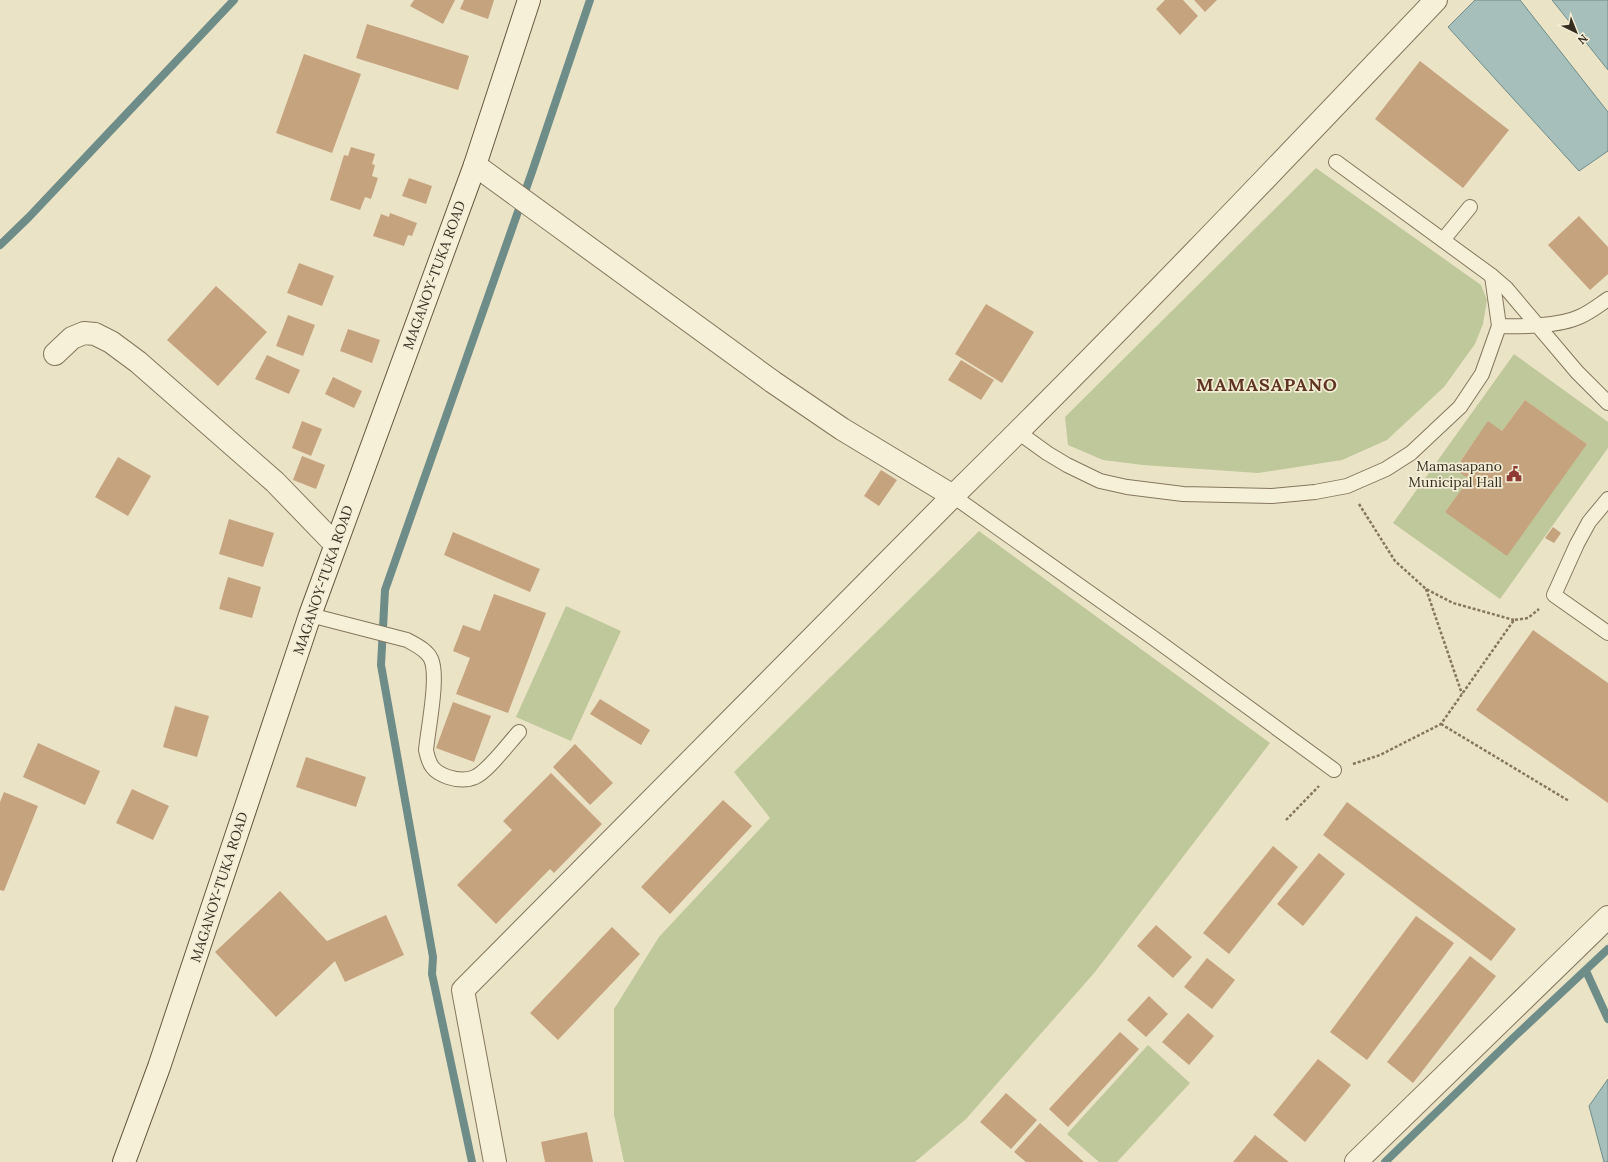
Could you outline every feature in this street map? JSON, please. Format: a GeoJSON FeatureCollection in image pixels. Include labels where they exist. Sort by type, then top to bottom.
{"type":"FeatureCollection","features":[{"type":"Feature","properties":{"kind":"street","name":"MAGANOY-TUKA ROAD"},"geometry":{"type":"LineString","coordinates":[[124,1162],[162,1060],[310,615],[475,165],[529,0]]}},
{"type":"Feature","properties":{"kind":"street"},"geometry":{"type":"LineString","coordinates":[[495,1162],[463,990],[1018,432],[1298,145],[1436,0]]}},
{"type":"Feature","properties":{"kind":"street"},"geometry":{"type":"LineString","coordinates":[[475,165],[773,382],[842,429],[953,496]]}},
{"type":"Feature","properties":{"kind":"street"},"geometry":{"type":"LineString","coordinates":[[55,354],[72,338],[84,333],[95,334],[111,342],[138,362],[260,468],[298,504],[335,544]]}},
{"type":"Feature","properties":{"kind":"street"},"geometry":{"type":"LineString","coordinates":[[1356,1162],[1608,917]]}},
{"type":"Feature","properties":{"kind":"lane"},"geometry":{"type":"LineString","coordinates":[[1336,162],[1492,276],[1506,288],[1577,372],[1608,403]]}},
{"type":"Feature","properties":{"kind":"lane"},"geometry":{"type":"LineString","coordinates":[[1443,240],[1470,207]]}},
{"type":"Feature","properties":{"kind":"lane"},"geometry":{"type":"LineString","coordinates":[[1018,432],[1047,453],[1067,465],[1100,481],[1127,487],[1183,494],[1272,496],[1315,492],[1347,486],[1386,469],[1411,453],[1460,407],[1482,374],[1492,350],[1499,326],[1492,276]]}},
{"type":"Feature","properties":{"kind":"lane"},"geometry":{"type":"LineString","coordinates":[[1499,326],[1513,327],[1538,325],[1579,318],[1608,298]]}},
{"type":"Feature","properties":{"kind":"lane"},"geometry":{"type":"LineString","coordinates":[[953,496],[1152,637],[1334,770]]}},
{"type":"Feature","properties":{"kind":"lane"},"geometry":{"type":"LineString","coordinates":[[1608,499],[1589,522],[1577,544],[1554,595],[1608,633]]}},
{"type":"Feature","properties":{"kind":"lane"},"geometry":{"type":"LineString","coordinates":[[310,615],[407,640],[417,645],[431,658],[434,667],[435,679],[426,750],[428,760],[439,774],[458,780],[476,777],[484,771],[519,732]]}},
{"type":"Feature","properties":{"kind":"path"},"geometry":{"type":"LineString","coordinates":[[1347,486],[1395,561],[1426,589],[1453,604],[1514,620],[1528,618],[1554,595]]}},
{"type":"Feature","properties":{"kind":"path"},"geometry":{"type":"LineString","coordinates":[[1426,589],[1462,694]]}},
{"type":"Feature","properties":{"kind":"path"},"geometry":{"type":"LineString","coordinates":[[1286,820],[1334,770],[1380,755],[1441,724],[1514,620]]}},
{"type":"Feature","properties":{"kind":"path"},"geometry":{"type":"LineString","coordinates":[[1441,724],[1569,801]]}},
{"type":"Feature","properties":{"kind":"green space"},"geometry":{"type":"Polygon","coordinates":[[[1316,168],[1481,285],[1487,300],[1483,324],[1475,344],[1444,387],[1387,440],[1342,460],[1258,473],[1143,465],[1103,460],[1068,445],[1065,417],[1316,168]]]}},
{"type":"Feature","properties":{"kind":"green space"},"geometry":{"type":"Polygon","coordinates":[[[1514,354],[1608,422],[1608,448],[1500,599],[1393,523],[1514,354]],[[1525,400],[1502,431],[1488,422],[1455,468],[1469,479],[1445,512],[1587,444],[1525,400]]]}},
{"type":"Feature","properties":{"kind":"green space"},"geometry":{"type":"Polygon","coordinates":[[[979,531],[1270,743],[1095,972],[966,1119],[915,1162],[624,1162],[614,1115],[614,1009],[659,937],[770,818],[734,772],[979,531]]]}},
{"type":"Feature","properties":{"kind":"green space"},"geometry":{"type":"Polygon","coordinates":[[[566,606],[621,631],[571,741],[516,717],[566,606]]]}},
{"type":"Feature","properties":{"kind":"green space"},"geometry":{"type":"Polygon","coordinates":[[[1148,1045],[1190,1083],[1117,1162],[1099,1162],[1067,1134],[1148,1045]]]}},
{"type":"Feature","properties":{"kind":"water"},"geometry":{"type":"Polygon","coordinates":[[[1475,0],[1520,0],[1608,112],[1608,151],[1579,171],[1448,27],[1475,0]]]}},
{"type":"Feature","properties":{"kind":"water"},"geometry":{"type":"Polygon","coordinates":[[[1552,0],[1608,0],[1608,70],[1552,0]]]}},
{"type":"Feature","properties":{"kind":"water"},"geometry":{"type":"Polygon","coordinates":[[[1608,1079],[1608,1162],[1604,1162],[1589,1106],[1608,1079]]]}},
{"type":"Feature","properties":{"kind":"building"},"geometry":{"type":"Polygon","coordinates":[[[414,0],[455,0],[443,24],[410,6],[414,0]]]}},
{"type":"Feature","properties":{"kind":"building"},"geometry":{"type":"Polygon","coordinates":[[[464,0],[494,0],[488,19],[460,9],[464,0]]]}},
{"type":"Feature","properties":{"kind":"building"},"geometry":{"type":"Polygon","coordinates":[[[1165,0],[1183,0],[1198,16],[1180,35],[1156,9],[1165,0]]]}},
{"type":"Feature","properties":{"kind":"building"},"geometry":{"type":"Polygon","coordinates":[[[1194,0],[1217,0],[1205,12],[1194,0]]]}},
{"type":"Feature","properties":{"kind":"building"},"geometry":{"type":"Polygon","coordinates":[[[367,24],[469,56],[458,90],[356,58],[367,24]]]}},
{"type":"Feature","properties":{"kind":"building"},"geometry":{"type":"Polygon","coordinates":[[[304,54],[361,74],[332,153],[276,133],[304,54]]]}},
{"type":"Feature","properties":{"kind":"building"},"geometry":{"type":"Polygon","coordinates":[[[1420,61],[1509,130],[1463,188],[1375,119],[1420,61]]]}},
{"type":"Feature","properties":{"kind":"building"},"geometry":{"type":"Polygon","coordinates":[[[351,147],[375,154],[372,164],[375,165],[372,176],[378,178],[371,199],[365,197],[360,210],[330,200],[344,155],[348,156],[351,147]]]}},
{"type":"Feature","properties":{"kind":"building"},"geometry":{"type":"Polygon","coordinates":[[[409,178],[432,186],[426,204],[402,196],[409,178]]]}},
{"type":"Feature","properties":{"kind":"building"},"geometry":{"type":"Polygon","coordinates":[[[390,213],[417,223],[412,236],[408,235],[404,246],[373,236],[381,214],[389,217],[390,213]]]}},
{"type":"Feature","properties":{"kind":"building"},"geometry":{"type":"Polygon","coordinates":[[[1579,216],[1608,247],[1608,274],[1590,290],[1548,245],[1579,216]]]}},
{"type":"Feature","properties":{"kind":"building"},"geometry":{"type":"Polygon","coordinates":[[[299,263],[334,276],[322,306],[287,293],[299,263]]]}},
{"type":"Feature","properties":{"kind":"building"},"geometry":{"type":"Polygon","coordinates":[[[216,286],[267,332],[218,386],[167,340],[216,286]]]}},
{"type":"Feature","properties":{"kind":"building"},"geometry":{"type":"Polygon","coordinates":[[[986,304],[1034,332],[1002,383],[955,354],[986,304]]]}},
{"type":"Feature","properties":{"kind":"building"},"geometry":{"type":"Polygon","coordinates":[[[288,315],[315,325],[303,356],[276,346],[288,315]]]}},
{"type":"Feature","properties":{"kind":"building"},"geometry":{"type":"Polygon","coordinates":[[[348,329],[380,340],[372,363],[340,351],[348,329]]]}},
{"type":"Feature","properties":{"kind":"building"},"geometry":{"type":"Polygon","coordinates":[[[267,355],[300,370],[289,394],[255,379],[267,355]]]}},
{"type":"Feature","properties":{"kind":"building"},"geometry":{"type":"Polygon","coordinates":[[[961,360],[994,380],[981,400],[948,380],[961,360]]]}},
{"type":"Feature","properties":{"kind":"building"},"geometry":{"type":"Polygon","coordinates":[[[333,377],[362,391],[354,408],[325,394],[333,377]]]}},
{"type":"Feature","properties":{"kind":"building","name":"Mamasapano Municipal Hall"},"geometry":{"type":"Polygon","coordinates":[[[1525,400],[1587,444],[1507,556],[1445,512],[1469,479],[1455,469],[1488,421],[1502,431],[1525,400]]]}},
{"type":"Feature","properties":{"kind":"building"},"geometry":{"type":"Polygon","coordinates":[[[302,421],[322,429],[311,456],[292,448],[302,421]]]}},
{"type":"Feature","properties":{"kind":"building"},"geometry":{"type":"Polygon","coordinates":[[[302,456],[325,465],[316,489],[293,480],[302,456]]]}},
{"type":"Feature","properties":{"kind":"building"},"geometry":{"type":"Polygon","coordinates":[[[118,457],[151,476],[128,516],[95,497],[118,457]]]}},
{"type":"Feature","properties":{"kind":"building"},"geometry":{"type":"Polygon","coordinates":[[[881,470],[897,480],[879,506],[864,496],[881,470]]]}},
{"type":"Feature","properties":{"kind":"building"},"geometry":{"type":"Polygon","coordinates":[[[229,519],[274,533],[263,567],[219,554],[229,519]]]}},
{"type":"Feature","properties":{"kind":"building"},"geometry":{"type":"Polygon","coordinates":[[[1553,527],[1561,533],[1554,543],[1545,538],[1553,527]]]}},
{"type":"Feature","properties":{"kind":"building"},"geometry":{"type":"Polygon","coordinates":[[[453,532],[540,569],[530,592],[444,555],[453,532]]]}},
{"type":"Feature","properties":{"kind":"building"},"geometry":{"type":"Polygon","coordinates":[[[228,577],[261,587],[252,618],[219,609],[228,577]]]}},
{"type":"Feature","properties":{"kind":"building"},"geometry":{"type":"Polygon","coordinates":[[[494,594],[546,613],[508,713],[456,694],[470,658],[453,651],[463,625],[480,631],[494,594]]]}},
{"type":"Feature","properties":{"kind":"building"},"geometry":{"type":"Polygon","coordinates":[[[1533,630],[1608,683],[1608,803],[1476,710],[1533,630]]]}},
{"type":"Feature","properties":{"kind":"building"},"geometry":{"type":"Polygon","coordinates":[[[600,699],[650,730],[641,745],[590,714],[600,699]]]}},
{"type":"Feature","properties":{"kind":"building"},"geometry":{"type":"Polygon","coordinates":[[[453,702],[491,716],[474,762],[436,748],[453,702]]]}},
{"type":"Feature","properties":{"kind":"building"},"geometry":{"type":"Polygon","coordinates":[[[175,706],[209,716],[197,757],[163,747],[175,706]]]}},
{"type":"Feature","properties":{"kind":"building"},"geometry":{"type":"Polygon","coordinates":[[[38,743],[100,771],[85,805],[23,777],[38,743]]]}},
{"type":"Feature","properties":{"kind":"building"},"geometry":{"type":"Polygon","coordinates":[[[575,744],[613,783],[590,805],[553,767],[575,744]]]}},
{"type":"Feature","properties":{"kind":"building"},"geometry":{"type":"Polygon","coordinates":[[[306,757],[366,777],[356,807],[296,787],[306,757]]]}},
{"type":"Feature","properties":{"kind":"building"},"geometry":{"type":"Polygon","coordinates":[[[551,773],[602,824],[554,873],[550,869],[496,924],[457,885],[512,830],[503,821],[551,773]]]}},
{"type":"Feature","properties":{"kind":"building"},"geometry":{"type":"Polygon","coordinates":[[[132,789],[169,806],[153,840],[116,823],[132,789]]]}},
{"type":"Feature","properties":{"kind":"building"},"geometry":{"type":"Polygon","coordinates":[[[4,792],[38,806],[4,891],[0,890],[0,802],[4,792]]]}},
{"type":"Feature","properties":{"kind":"building"},"geometry":{"type":"Polygon","coordinates":[[[723,800],[752,826],[670,914],[641,887],[723,800]]]}},
{"type":"Feature","properties":{"kind":"building"},"geometry":{"type":"Polygon","coordinates":[[[1347,802],[1516,929],[1491,961],[1323,835],[1347,802]]]}},
{"type":"Feature","properties":{"kind":"building"},"geometry":{"type":"Polygon","coordinates":[[[1273,846],[1298,867],[1229,954],[1203,933],[1273,846]]]}},
{"type":"Feature","properties":{"kind":"building"},"geometry":{"type":"Polygon","coordinates":[[[1319,853],[1345,874],[1303,926],[1277,904],[1319,853]]]}},
{"type":"Feature","properties":{"kind":"building"},"geometry":{"type":"Polygon","coordinates":[[[280,891],[327,941],[386,915],[404,955],[345,982],[335,961],[276,1017],[215,952],[280,891]]]}},
{"type":"Feature","properties":{"kind":"building"},"geometry":{"type":"Polygon","coordinates":[[[1416,916],[1454,943],[1367,1060],[1330,1032],[1416,916]]]}},
{"type":"Feature","properties":{"kind":"building"},"geometry":{"type":"Polygon","coordinates":[[[1156,925],[1192,957],[1173,978],[1137,946],[1156,925]]]}},
{"type":"Feature","properties":{"kind":"building"},"geometry":{"type":"Polygon","coordinates":[[[612,927],[640,954],[558,1040],[530,1013],[612,927]]]}},
{"type":"Feature","properties":{"kind":"building"},"geometry":{"type":"Polygon","coordinates":[[[1470,956],[1496,976],[1413,1083],[1387,1062],[1470,956]]]}},
{"type":"Feature","properties":{"kind":"building"},"geometry":{"type":"Polygon","coordinates":[[[1207,958],[1235,980],[1212,1009],[1184,987],[1207,958]]]}},
{"type":"Feature","properties":{"kind":"building"},"geometry":{"type":"Polygon","coordinates":[[[1149,996],[1168,1014],[1146,1037],[1127,1020],[1149,996]]]}},
{"type":"Feature","properties":{"kind":"building"},"geometry":{"type":"Polygon","coordinates":[[[1188,1013],[1214,1036],[1189,1065],[1162,1042],[1188,1013]]]}},
{"type":"Feature","properties":{"kind":"building"},"geometry":{"type":"Polygon","coordinates":[[[1120,1032],[1139,1049],[1068,1127],[1049,1109],[1120,1032]]]}},
{"type":"Feature","properties":{"kind":"building"},"geometry":{"type":"Polygon","coordinates":[[[1318,1059],[1351,1085],[1305,1142],[1273,1115],[1318,1059]]]}},
{"type":"Feature","properties":{"kind":"building"},"geometry":{"type":"Polygon","coordinates":[[[1006,1093],[1037,1120],[1011,1149],[980,1122],[1006,1093]]]}},
{"type":"Feature","properties":{"kind":"building"},"geometry":{"type":"Polygon","coordinates":[[[1040,1123],[1084,1162],[1026,1162],[1014,1152],[1040,1123]]]}},
{"type":"Feature","properties":{"kind":"building"},"geometry":{"type":"Polygon","coordinates":[[[587,1132],[593,1162],[545,1162],[541,1142],[587,1132]]]}},
{"type":"Feature","properties":{"kind":"building"},"geometry":{"type":"Polygon","coordinates":[[[1255,1135],[1289,1162],[1233,1162],[1255,1135]]]}},
{"type":"Feature","properties":{"kind":"waterway"},"geometry":{"type":"LineString","coordinates":[[0,245],[29,217],[234,0]]}},
{"type":"Feature","properties":{"kind":"waterway"},"geometry":{"type":"LineString","coordinates":[[472,1162],[432,974],[433,957],[381,665],[385,590],[533,169],[590,0]]}},
{"type":"Feature","properties":{"kind":"waterway"},"geometry":{"type":"LineString","coordinates":[[1385,1162],[1512,1039],[1608,949]]}},
{"type":"Feature","properties":{"kind":"waterway"},"geometry":{"type":"LineString","coordinates":[[1586,971],[1608,1019]]}},
{"type":"Feature","properties":{"kind":"place","name":"Mamasapano Municipal Hall"},"geometry":{"type":"Point","coordinates":[1514,474]}},
{"type":"Feature","properties":{"kind":"district","name":"MAMASAPANO"},"geometry":{"type":"Point","coordinates":[1267,385]}}]}
